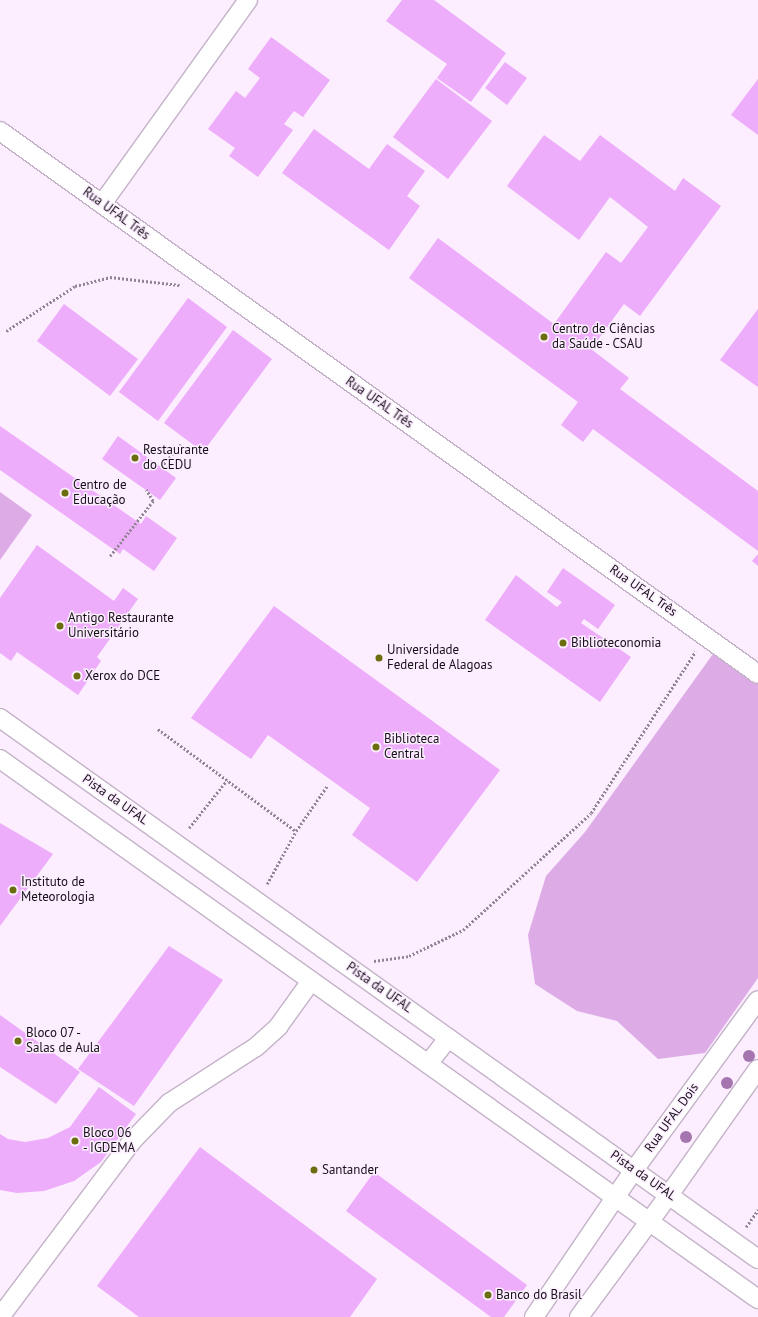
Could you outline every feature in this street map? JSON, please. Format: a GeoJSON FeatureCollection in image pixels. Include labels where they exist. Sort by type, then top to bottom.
{"type":"FeatureCollection","features":[{"type":"Feature","properties":{"kind":"street"},"geometry":{"type":"LineString","coordinates":[[102,204],[248,0]]}},
{"type":"Feature","properties":{"kind":"street","name":"Rua UFAL Três"},"geometry":{"type":"LineString","coordinates":[[0,131],[224,293],[758,674]]}},
{"type":"Feature","properties":{"kind":"street","name":"Pista da UFAL"},"geometry":{"type":"LineString","coordinates":[[0,718],[758,1259]]}},
{"type":"Feature","properties":{"kind":"street"},"geometry":{"type":"LineString","coordinates":[[0,759],[758,1299]]}},
{"type":"Feature","properties":{"kind":"street"},"geometry":{"type":"LineString","coordinates":[[0,1317],[134,1140],[169,1102],[262,1042],[278,1027],[311,981]]}},
{"type":"Feature","properties":{"kind":"street","name":"Rua UFAL Dois"},"geometry":{"type":"LineString","coordinates":[[534,1317],[634,1170],[758,1000]]}},
{"type":"Feature","properties":{"kind":"street"},"geometry":{"type":"LineString","coordinates":[[428,1064],[448,1038]]}},
{"type":"Feature","properties":{"kind":"street"},"geometry":{"type":"LineString","coordinates":[[579,1317],[650,1222],[758,1068]]}},
{"type":"Feature","properties":{"kind":"path"},"geometry":{"type":"LineString","coordinates":[[6,331],[74,286],[110,277],[187,286]]}},
{"type":"Feature","properties":{"kind":"path"},"geometry":{"type":"LineString","coordinates":[[161,467],[181,444]]}},
{"type":"Feature","properties":{"kind":"path"},"geometry":{"type":"LineString","coordinates":[[110,556],[153,501],[146,490]]}},
{"type":"Feature","properties":{"kind":"path"},"geometry":{"type":"LineString","coordinates":[[345,965],[409,956],[463,930],[591,813],[706,636]]}},
{"type":"Feature","properties":{"kind":"path"},"geometry":{"type":"LineString","coordinates":[[158,729],[296,831]]}},
{"type":"Feature","properties":{"kind":"path"},"geometry":{"type":"LineString","coordinates":[[177,844],[227,780]]}},
{"type":"Feature","properties":{"kind":"path"},"geometry":{"type":"LineString","coordinates":[[257,902],[296,831],[327,786]]}},
{"type":"Feature","properties":{"kind":"shaded area"},"geometry":{"type":"Polygon","coordinates":[[[0,492],[32,515],[0,560],[0,492]]]}},
{"type":"Feature","properties":{"kind":"shaded area"},"geometry":{"type":"Polygon","coordinates":[[[718,647],[758,677],[758,978],[705,1053],[658,1059],[617,1021],[577,1011],[535,984],[528,935],[546,876],[585,832],[718,647]]]}},
{"type":"Feature","properties":{"kind":"building"},"geometry":{"type":"Polygon","coordinates":[[[402,0],[434,0],[506,53],[471,102],[437,78],[447,64],[386,21],[402,0]]]}},
{"type":"Feature","properties":{"kind":"building"},"geometry":{"type":"Polygon","coordinates":[[[271,37],[330,80],[303,117],[294,111],[284,124],[293,130],[258,177],[229,156],[235,148],[208,129],[236,91],[245,98],[260,78],[248,69],[271,37]]]}},
{"type":"Feature","properties":{"kind":"building"},"geometry":{"type":"Polygon","coordinates":[[[505,62],[527,78],[507,105],[485,88],[505,62]]]}},
{"type":"Feature","properties":{"kind":"building"},"geometry":{"type":"Polygon","coordinates":[[[436,79],[492,121],[448,179],[393,137],[436,79]]]}},
{"type":"Feature","properties":{"kind":"building"},"geometry":{"type":"Polygon","coordinates":[[[758,79],[758,135],[731,115],[758,79]]]}},
{"type":"Feature","properties":{"kind":"building"},"geometry":{"type":"Polygon","coordinates":[[[314,129],[369,169],[387,144],[425,171],[407,196],[420,206],[389,250],[282,173],[314,129]]]}},
{"type":"Feature","properties":{"kind":"building","name":"Centro de Ciências da Saúde - CSAU"},"geometry":{"type":"Polygon","coordinates":[[[544,135],[580,161],[600,135],[675,191],[683,178],[721,206],[640,316],[624,304],[591,349],[629,378],[620,389],[758,491],[758,551],[593,429],[583,442],[561,425],[578,402],[409,278],[438,238],[554,324],[606,252],[621,263],[648,227],[610,197],[579,240],[507,186],[544,135]]]}},
{"type":"Feature","properties":{"kind":"building"},"geometry":{"type":"Polygon","coordinates":[[[188,298],[227,327],[158,421],[119,392],[188,298]]]}},
{"type":"Feature","properties":{"kind":"building"},"geometry":{"type":"Polygon","coordinates":[[[64,304],[138,359],[110,396],[37,341],[64,304]]]}},
{"type":"Feature","properties":{"kind":"building"},"geometry":{"type":"Polygon","coordinates":[[[758,309],[758,387],[720,360],[758,309]]]}},
{"type":"Feature","properties":{"kind":"building"},"geometry":{"type":"Polygon","coordinates":[[[233,330],[272,359],[203,452],[164,423],[233,330]]]}},
{"type":"Feature","properties":{"kind":"building","name":"Centro de Educação"},"geometry":{"type":"Polygon","coordinates":[[[0,426],[141,524],[146,516],[177,538],[154,571],[123,549],[120,554],[0,470],[0,426]]]}},
{"type":"Feature","properties":{"kind":"building"},"geometry":{"type":"Polygon","coordinates":[[[118,436],[176,478],[160,500],[102,459],[118,436]]]}},
{"type":"Feature","properties":{"kind":"building","name":"Antigo Restaurante Universitário"},"geometry":{"type":"Polygon","coordinates":[[[37,545],[114,601],[123,588],[138,599],[97,657],[101,661],[78,695],[17,652],[11,661],[0,653],[0,598],[37,545]]]}},
{"type":"Feature","properties":{"kind":"building"},"geometry":{"type":"Polygon","coordinates":[[[758,554],[758,566],[752,561],[758,554]]]}},
{"type":"Feature","properties":{"kind":"building","name":"Biblioteconomia"},"geometry":{"type":"Polygon","coordinates":[[[563,568],[615,605],[598,629],[584,619],[581,623],[631,657],[600,702],[485,620],[516,575],[557,607],[562,602],[547,592],[563,568]]]}},
{"type":"Feature","properties":{"kind":"building","name":"Biblioteca Central"},"geometry":{"type":"Polygon","coordinates":[[[274,606],[500,770],[417,882],[352,835],[370,808],[268,735],[251,759],[191,718],[274,606]]]}},
{"type":"Feature","properties":{"kind":"building","name":"Instituto de Meteorologia"},"geometry":{"type":"Polygon","coordinates":[[[0,823],[53,854],[0,926],[0,823]]]}},
{"type":"Feature","properties":{"kind":"building"},"geometry":{"type":"Polygon","coordinates":[[[169,946],[223,980],[134,1106],[78,1069],[169,946]]]}},
{"type":"Feature","properties":{"kind":"building","name":"Bloco 07 - Salas de Aula"},"geometry":{"type":"Polygon","coordinates":[[[0,1015],[80,1072],[56,1104],[0,1067],[0,1015]]]}},
{"type":"Feature","properties":{"kind":"building","name":"Bloco 06 - IGDEMA"},"geometry":{"type":"Polygon","coordinates":[[[99,1087],[136,1114],[101,1162],[74,1181],[44,1191],[17,1193],[0,1190],[0,1134],[8,1139],[25,1142],[48,1138],[70,1127],[99,1087]]]}},
{"type":"Feature","properties":{"kind":"building"},"geometry":{"type":"Polygon","coordinates":[[[200,1147],[377,1279],[350,1317],[139,1317],[97,1286],[200,1147]]]}},
{"type":"Feature","properties":{"kind":"building"},"geometry":{"type":"Polygon","coordinates":[[[374,1172],[527,1285],[504,1317],[491,1317],[346,1211],[374,1172]]]}},
{"type":"Feature","properties":{"kind":"place","name":"Centro de Ciências da Saúde - CSAU"},"geometry":{"type":"Point","coordinates":[544,337]}},
{"type":"Feature","properties":{"kind":"place","name":"Restaurante do CEDU"},"geometry":{"type":"Point","coordinates":[135,458]}},
{"type":"Feature","properties":{"kind":"place","name":"Centro de Educação"},"geometry":{"type":"Point","coordinates":[65,493]}},
{"type":"Feature","properties":{"kind":"place","name":"Antigo Restaurante Universitário"},"geometry":{"type":"Point","coordinates":[60,626]}},
{"type":"Feature","properties":{"kind":"place","name":"Biblioteconomia"},"geometry":{"type":"Point","coordinates":[563,643]}},
{"type":"Feature","properties":{"kind":"place","name":"Universidade Federal de Alagoas"},"geometry":{"type":"Point","coordinates":[379,658]}},
{"type":"Feature","properties":{"kind":"place","name":"Xerox do DCE"},"geometry":{"type":"Point","coordinates":[77,676]}},
{"type":"Feature","properties":{"kind":"place","name":"Biblioteca Central"},"geometry":{"type":"Point","coordinates":[376,747]}},
{"type":"Feature","properties":{"kind":"place","name":"Instituto de Meteorologia"},"geometry":{"type":"Point","coordinates":[13,890]}},
{"type":"Feature","properties":{"kind":"place","name":"Bloco 07 - Salas de Aula"},"geometry":{"type":"Point","coordinates":[18,1041]}},
{"type":"Feature","properties":{"kind":"place","name":"Bloco 06 - IGDEMA"},"geometry":{"type":"Point","coordinates":[75,1141]}},
{"type":"Feature","properties":{"kind":"place","name":"Santander"},"geometry":{"type":"Point","coordinates":[314,1170]}},
{"type":"Feature","properties":{"kind":"place","name":"Banco do Brasil"},"geometry":{"type":"Point","coordinates":[488,1295]}}]}
